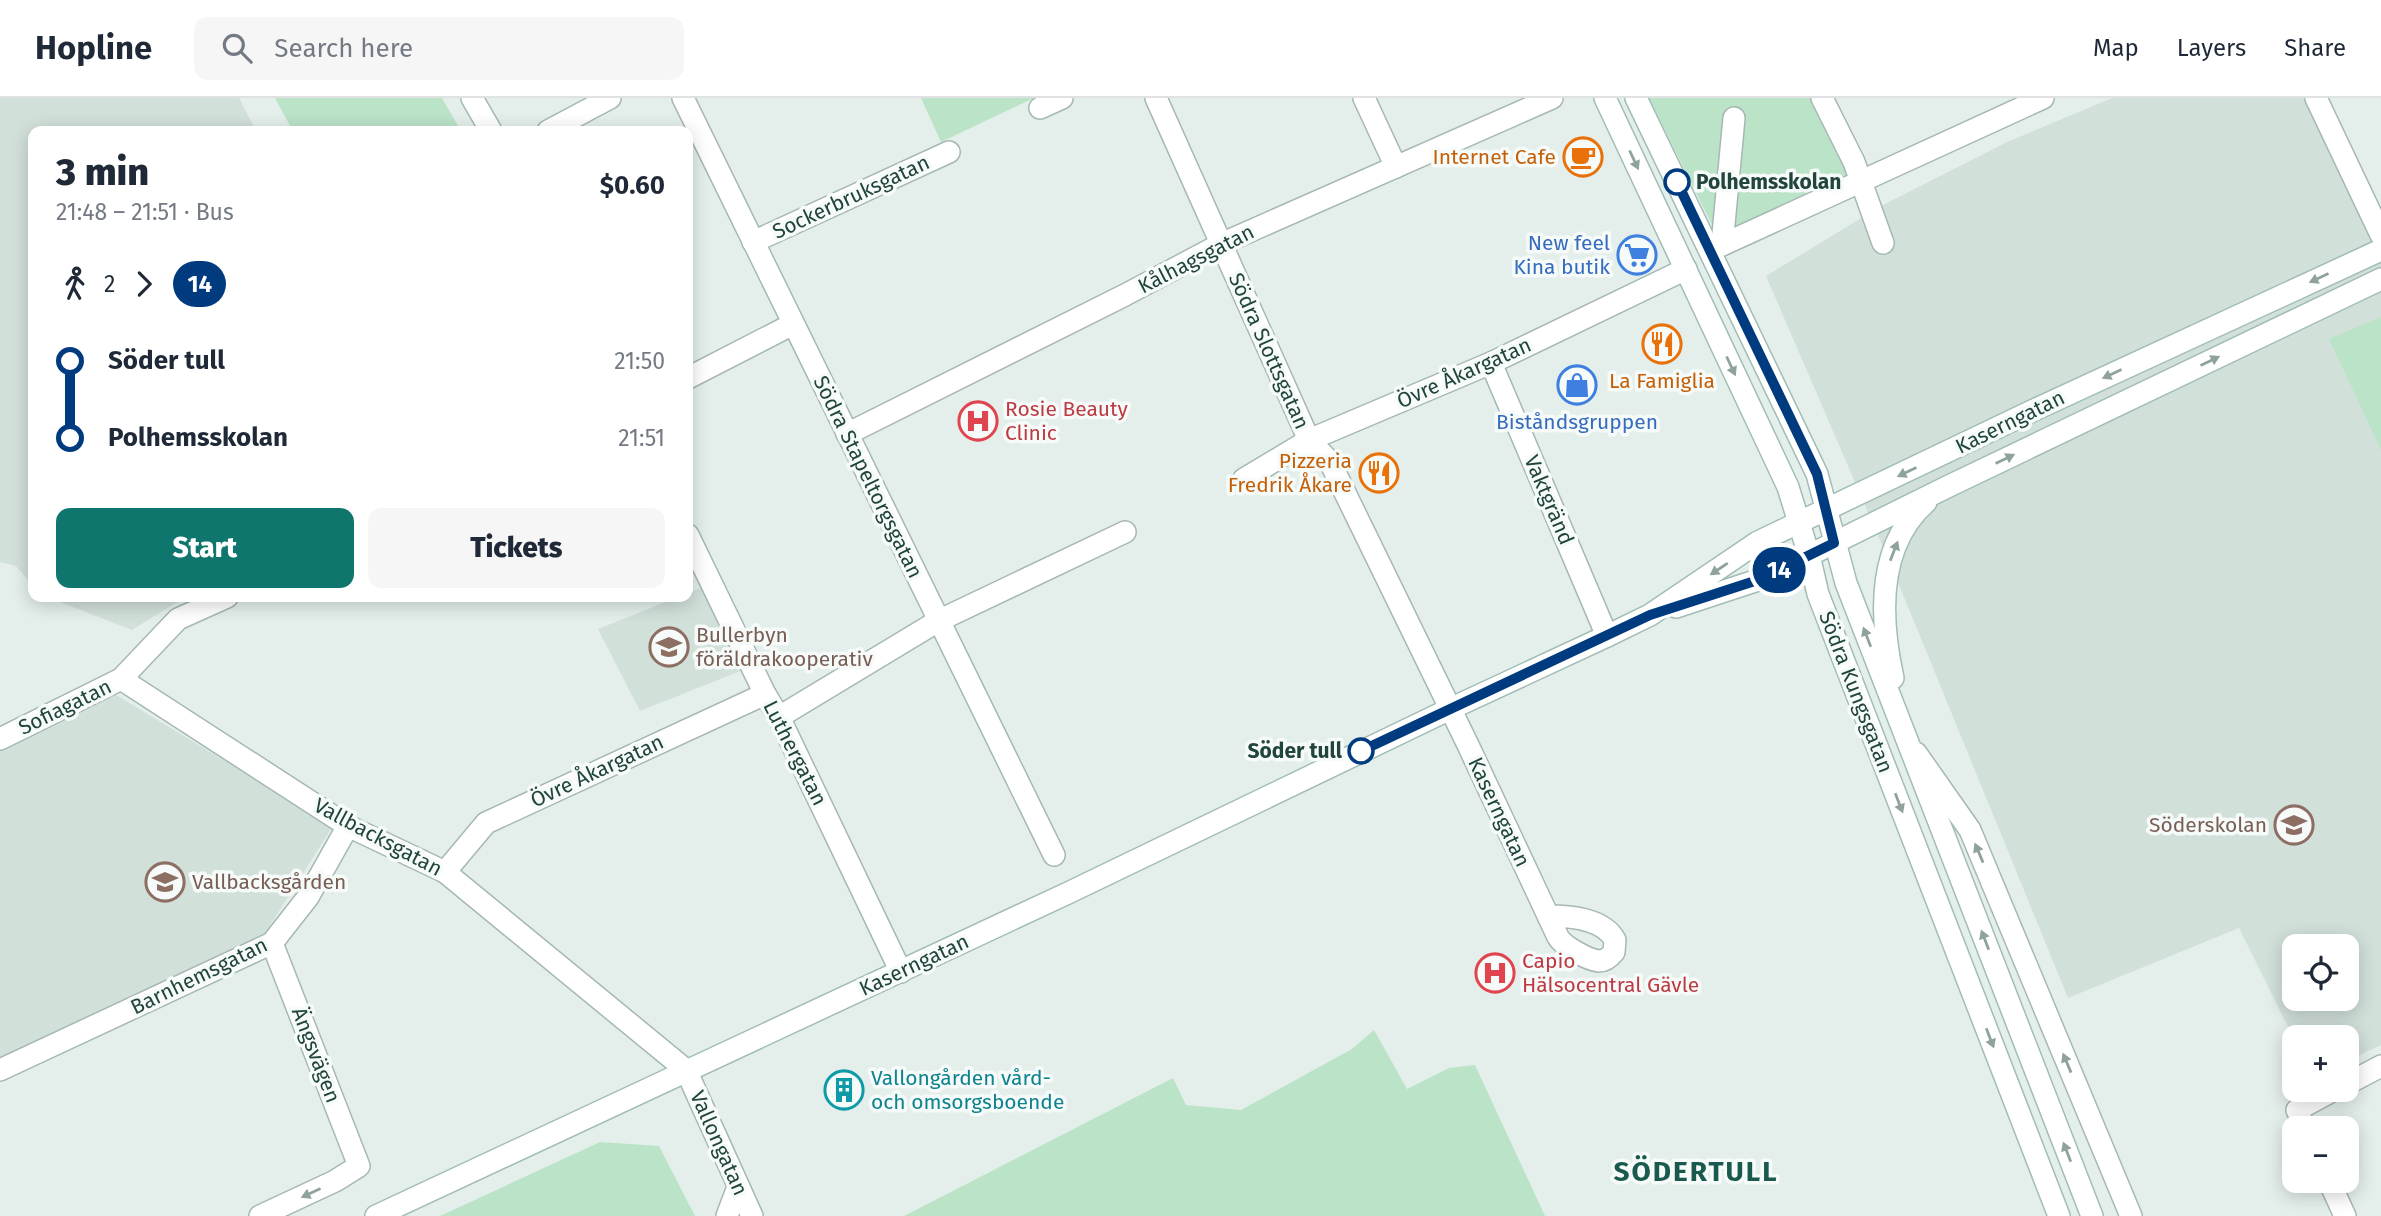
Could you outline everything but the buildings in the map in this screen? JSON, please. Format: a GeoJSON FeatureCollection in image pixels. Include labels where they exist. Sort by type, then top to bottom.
{"type":"FeatureCollection","features":[{"type":"Feature","properties":{"kind":"street"},"geometry":{"type":"LineString","coordinates":[[472,98],[488,126]]}},
{"type":"Feature","properties":{"kind":"street"},"geometry":{"type":"LineString","coordinates":[[557,126],[610,98]]}},
{"type":"Feature","properties":{"kind":"street","name":"Södra Stapeltorgsgatan"},"geometry":{"type":"LineString","coordinates":[[683,98],[1054,855]]}},
{"type":"Feature","properties":{"kind":"street"},"geometry":{"type":"LineString","coordinates":[[1040,108],[1062,98]]}},
{"type":"Feature","properties":{"kind":"street","name":"Södra Slottsgatan"},"geometry":{"type":"LineString","coordinates":[[1156,98],[1308,440],[1330,462],[1450,709]]}},
{"type":"Feature","properties":{"kind":"street"},"geometry":{"type":"LineString","coordinates":[[1364,98],[1396,167]]}},
{"type":"Feature","properties":{"kind":"street","name":"Kålhagsgatan"},"geometry":{"type":"LineString","coordinates":[[847,435],[1221,244],[1552,98]]}},
{"type":"Feature","properties":{"kind":"street","name":"Södra Kungsgatan"},"geometry":{"type":"LineString","coordinates":[[1605,98],[1788,487],[1818,594],[2059,1216]]}},
{"type":"Feature","properties":{"kind":"street","name":"Södra Kungsgatan"},"geometry":{"type":"LineString","coordinates":[[1636,98],[1817,474],[1846,583],[2092,1216]]}},
{"type":"Feature","properties":{"kind":"street"},"geometry":{"type":"LineString","coordinates":[[1822,98],[1862,181],[1883,243]]}},
{"type":"Feature","properties":{"kind":"street"},"geometry":{"type":"LineString","coordinates":[[1734,118],[1722,245],[2043,98]]}},
{"type":"Feature","properties":{"kind":"street"},"geometry":{"type":"LineString","coordinates":[[2316,98],[2381,234]]}},
{"type":"Feature","properties":{"kind":"street","name":"Sockerbruksgatan"},"geometry":{"type":"LineString","coordinates":[[753,242],[949,152]]}},
{"type":"Feature","properties":{"kind":"street","name":"Kaserngatan"},"geometry":{"type":"LineString","coordinates":[[376,1216],[901,972],[1607,636],[1650,615],[1758,542],[2032,411],[2381,250]]}},
{"type":"Feature","properties":{"kind":"street","name":"Övre Åkargatan"},"geometry":{"type":"LineString","coordinates":[[1244,479],[1308,440],[1490,363],[1686,269]]}},
{"type":"Feature","properties":{"kind":"street","name":"Kaserngatan"},"geometry":{"type":"LineString","coordinates":[[1650,615],[1761,579],[2381,279]]}},
{"type":"Feature","properties":{"kind":"street"},"geometry":{"type":"LineString","coordinates":[[693,375],[793,324]]}},
{"type":"Feature","properties":{"kind":"street","name":"Vaktgränd"},"geometry":{"type":"LineString","coordinates":[[1490,363],[1607,636]]}},
{"type":"Feature","properties":{"kind":"street"},"geometry":{"type":"LineString","coordinates":[[1906,738],[1885,627],[1884,597],[1888,569],[1897,543],[1910,519],[1923,504],[1949,486]]}},
{"type":"Feature","properties":{"kind":"street"},"geometry":{"type":"LineString","coordinates":[[779,717],[938,621],[1125,532]]}},
{"type":"Feature","properties":{"kind":"street","name":"Luthergatan"},"geometry":{"type":"LineString","coordinates":[[693,545],[901,972]]}},
{"type":"Feature","properties":{"kind":"street","name":"Sofiagatan"},"geometry":{"type":"LineString","coordinates":[[0,739],[121,679],[178,619],[217,602]]}},
{"type":"Feature","properties":{"kind":"street","name":"Vallbacksgatan"},"geometry":{"type":"LineString","coordinates":[[121,679],[348,825],[445,872],[686,1070]]}},
{"type":"Feature","properties":{"kind":"street","name":"Övre Åkargatan"},"geometry":{"type":"LineString","coordinates":[[445,872],[486,823],[765,694]]}},
{"type":"Feature","properties":{"kind":"street","name":"Kaserngatan"},"geometry":{"type":"LineString","coordinates":[[1450,709],[1548,916]]}},
{"type":"Feature","properties":{"kind":"street","name":"Södra Kungsgatan"},"geometry":{"type":"LineString","coordinates":[[1906,738],[1970,830],[2131,1216]]}},
{"type":"Feature","properties":{"kind":"street","name":"Barnhemsgatan"},"geometry":{"type":"LineString","coordinates":[[0,1070],[272,943],[308,897],[348,825]]}},
{"type":"Feature","properties":{"kind":"street","name":"Ängsvägen"},"geometry":{"type":"LineString","coordinates":[[260,1216],[335,1181],[359,1166],[272,943]]}},
{"type":"Feature","properties":{"kind":"street"},"geometry":{"type":"LineString","coordinates":[[2359,1078],[2381,1066]]}},
{"type":"Feature","properties":{"kind":"street","name":"Vallongatan"},"geometry":{"type":"LineString","coordinates":[[686,1070],[752,1216]]}},
{"type":"Feature","properties":{"kind":"street"},"geometry":{"type":"LineString","coordinates":[[2300,1116],[2297,1110],[2312,1102]]}},
{"type":"Feature","properties":{"kind":"street"},"geometry":{"type":"LineString","coordinates":[[727,1216],[738,1187]]}},
{"type":"Feature","properties":{"kind":"street"},"geometry":{"type":"LineString","coordinates":[[2334,1193],[2345,1216]]}},
{"type":"Feature","properties":{"kind":"shaded area"},"geometry":{"type":"Polygon","coordinates":[[[0,98],[239,98],[253,126],[28,126],[28,580],[16,566],[0,562],[0,98]]]}},
{"type":"Feature","properties":{"kind":"shaded area","name":"Polhemsskolan"},"geometry":{"type":"Polygon","coordinates":[[[2112,98],[2309,98],[2381,239],[2381,1045],[2359,1055],[2359,1025],[2287,1025],[2239,928],[2068,998],[1895,575],[1766,276],[1881,206],[2007,142],[2112,98]]]}},
{"type":"Feature","properties":{"kind":"shaded area","name":"Bullerbyn föräldrakooperativ"},"geometry":{"type":"Polygon","coordinates":[[[701,588],[743,670],[640,711],[598,629],[666,602],[693,602],[693,591],[701,588]]]}},
{"type":"Feature","properties":{"kind":"shaded area"},"geometry":{"type":"Polygon","coordinates":[[[60,602],[179,602],[132,630],[60,602]]]}},
{"type":"Feature","properties":{"kind":"shaded area","name":"Vallbacksgården"},"geometry":{"type":"Polygon","coordinates":[[[116,695],[333,826],[262,938],[0,1058],[0,751],[116,695]]]}},
{"type":"Feature","properties":{"kind":"green space"},"geometry":{"type":"Polygon","coordinates":[[[275,98],[442,98],[458,126],[290,126],[275,98]]]}},
{"type":"Feature","properties":{"kind":"green space"},"geometry":{"type":"Polygon","coordinates":[[[921,98],[1034,98],[941,142],[921,98]]]}},
{"type":"Feature","properties":{"kind":"green space"},"geometry":{"type":"Polygon","coordinates":[[[1649,98],[1813,98],[1856,184],[1722,245],[1649,98]]]}},
{"type":"Feature","properties":{"kind":"green space"},"geometry":{"type":"Polygon","coordinates":[[[2381,317],[2381,450],[2329,339],[2381,317]]]}},
{"type":"Feature","properties":{"kind":"green space"},"geometry":{"type":"Polygon","coordinates":[[[1374,1030],[1407,1089],[1449,1068],[1475,1065],[1545,1216],[904,1216],[1173,1078],[1186,1105],[1241,1110],[1352,1049],[1374,1030]]]}},
{"type":"Feature","properties":{"kind":"green space"},"geometry":{"type":"Polygon","coordinates":[[[600,1142],[659,1146],[695,1216],[440,1216],[600,1142]]]}},
{"type":"Feature","properties":{"kind":"bus line","name":"14"},"geometry":{"type":"LineString","coordinates":[[1361,751],[1650,615],[1761,579],[1834,543],[1817,474],[1677,182]]}},
{"type":"Feature","properties":{"kind":"place","name":"Internet Cafe"},"geometry":{"type":"Point","coordinates":[1583,157]}},
{"type":"Feature","properties":{"kind":"place","name":"Polhemsskolan"},"geometry":{"type":"Point","coordinates":[1677,182]}},
{"type":"Feature","properties":{"kind":"place","name":"New feel Kina butik"},"geometry":{"type":"Point","coordinates":[1637,255]}},
{"type":"Feature","properties":{"kind":"place","name":"La Famiglia"},"geometry":{"type":"Point","coordinates":[1662,344]}},
{"type":"Feature","properties":{"kind":"place","name":"Biståndsgruppen"},"geometry":{"type":"Point","coordinates":[1577,385]}},
{"type":"Feature","properties":{"kind":"place","name":"Rosie Beauty Clinic"},"geometry":{"type":"Point","coordinates":[978,421]}},
{"type":"Feature","properties":{"kind":"place","name":"Pizzeria Fredrik Åkare"},"geometry":{"type":"Point","coordinates":[1379,473]}},
{"type":"Feature","properties":{"kind":"place","name":"Bullerbyn föräldrakooperativ"},"geometry":{"type":"Point","coordinates":[669,647]}},
{"type":"Feature","properties":{"kind":"place","name":"Söder tull"},"geometry":{"type":"Point","coordinates":[1361,751]}},
{"type":"Feature","properties":{"kind":"place","name":"Söderskolan"},"geometry":{"type":"Point","coordinates":[2294,825]}},
{"type":"Feature","properties":{"kind":"place","name":"Vallbacksgården"},"geometry":{"type":"Point","coordinates":[165,882]}},
{"type":"Feature","properties":{"kind":"place","name":"Capio Hälsocentral Gävle"},"geometry":{"type":"Point","coordinates":[1495,973]}},
{"type":"Feature","properties":{"kind":"place","name":"Vallongården vård- och omsorgsboende"},"geometry":{"type":"Point","coordinates":[844,1090]}},
{"type":"Feature","properties":{"kind":"district","name":"SÖDERTULL"},"geometry":{"type":"Point","coordinates":[1696,1171]}}]}
